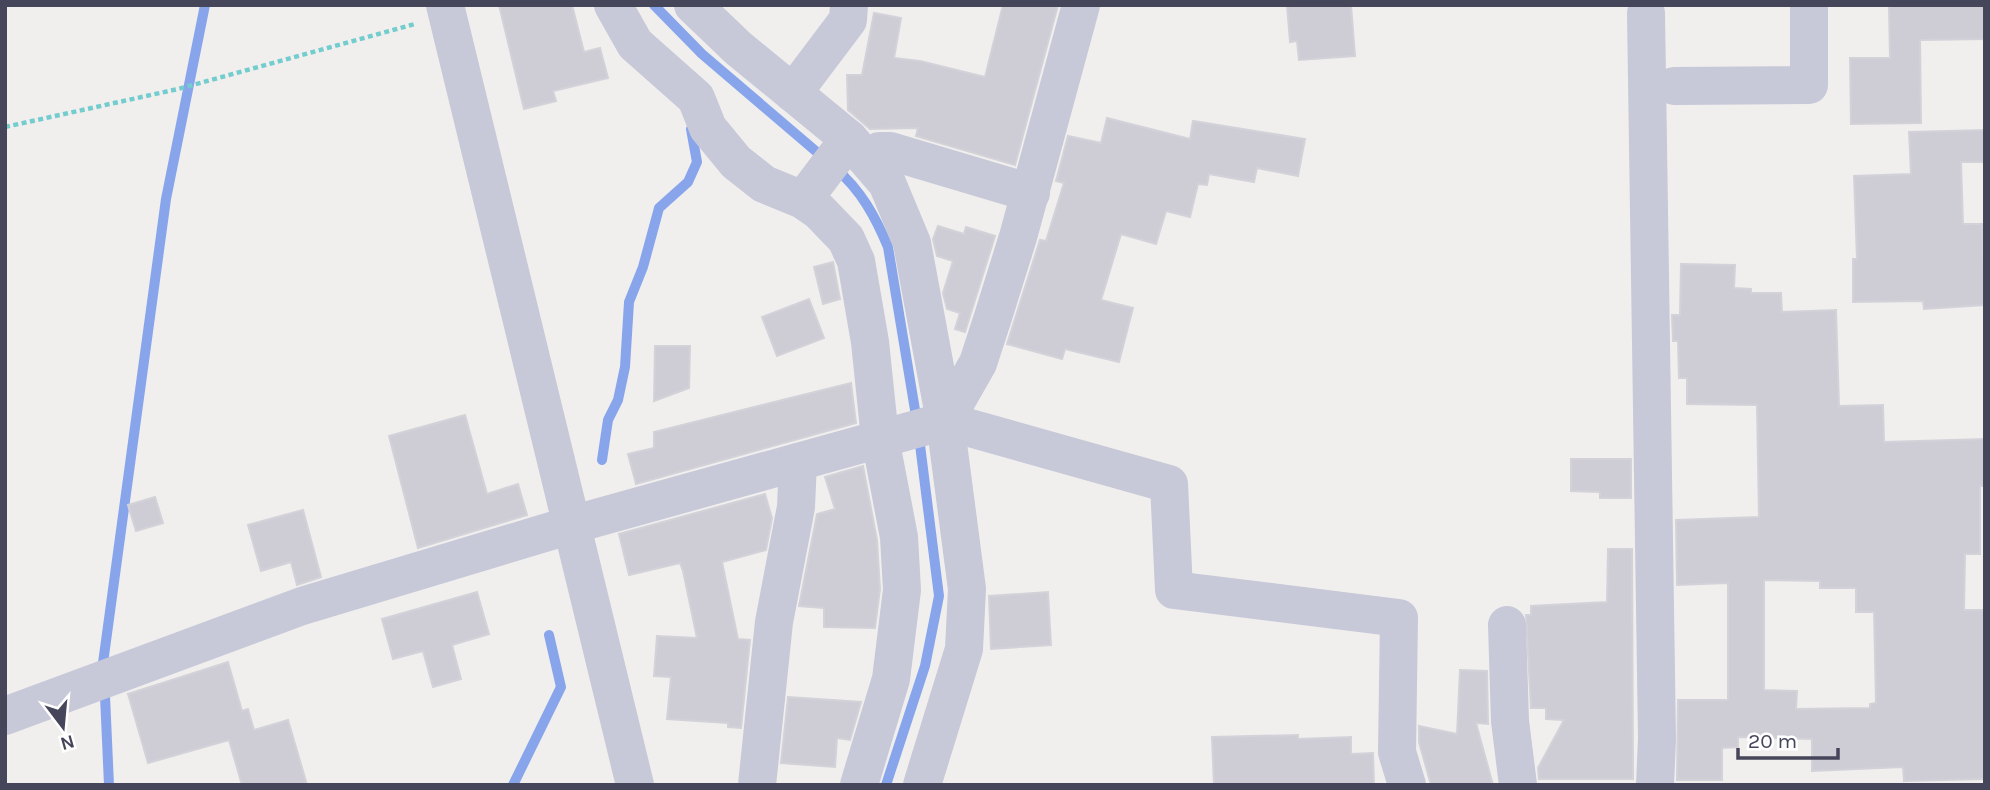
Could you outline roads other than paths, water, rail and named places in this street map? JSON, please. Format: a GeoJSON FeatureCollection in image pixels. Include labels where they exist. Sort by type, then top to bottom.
{"type":"FeatureCollection","features":[{"type":"Feature","properties":{"kind":"street"},"geometry":{"type":"LineString","coordinates":[[614,5],[635,44],[696,98],[708,128],[736,162],[764,184],[807,193],[836,226],[856,261],[888,436],[899,537],[901,612],[883,713],[859,785]]}},
{"type":"Feature","properties":{"kind":"street"},"geometry":{"type":"LineString","coordinates":[[693,5],[853,149],[894,195],[912,243],[966,568],[966,616],[957,676],[922,785]]}},
{"type":"Feature","properties":{"kind":"street"},"geometry":{"type":"LineString","coordinates":[[793,93],[848,20],[849,5]]}},
{"type":"Feature","properties":{"kind":"street"},"geometry":{"type":"LineString","coordinates":[[942,422],[978,363],[1031,193],[1081,5]]}},
{"type":"Feature","properties":{"kind":"street"},"geometry":{"type":"LineString","coordinates":[[1674,86],[1809,85],[1809,5]]}},
{"type":"Feature","properties":{"kind":"street"},"geometry":{"type":"LineString","coordinates":[[1646,13],[1657,738],[1654,785]]}},
{"type":"Feature","properties":{"kind":"street"},"geometry":{"type":"LineString","coordinates":[[431,14],[571,525],[635,785]]}},
{"type":"Feature","properties":{"kind":"street"},"geometry":{"type":"LineString","coordinates":[[807,193],[853,149],[890,150],[1031,193]]}},
{"type":"Feature","properties":{"kind":"street"},"geometry":{"type":"LineString","coordinates":[[5,716],[302,606],[571,525],[942,422],[1169,484],[1174,590],[1399,618],[1397,752],[1407,785]]}},
{"type":"Feature","properties":{"kind":"street"},"geometry":{"type":"LineString","coordinates":[[757,785],[774,622],[796,507],[798,462]]}},
{"type":"Feature","properties":{"kind":"street"},"geometry":{"type":"LineString","coordinates":[[1507,625],[1510,721],[1518,785]]}},
{"type":"Feature","properties":{"kind":"waterway"},"geometry":{"type":"LineString","coordinates":[[103,663],[166,199],[205,5]]}},
{"type":"Feature","properties":{"kind":"waterway"},"geometry":{"type":"LineString","coordinates":[[654,5],[702,54],[825,159]]}},
{"type":"Feature","properties":{"kind":"waterway"},"geometry":{"type":"LineString","coordinates":[[602,460],[608,420],[618,400],[625,367],[629,302],[643,267],[659,208],[688,182],[697,162],[691,129]]}},
{"type":"Feature","properties":{"kind":"waterway"},"geometry":{"type":"LineString","coordinates":[[836,169],[867,205],[888,247],[917,422]]}},
{"type":"Feature","properties":{"kind":"waterway"},"geometry":{"type":"LineString","coordinates":[[886,785],[925,666],[939,596],[919,437]]}},
{"type":"Feature","properties":{"kind":"waterway"},"geometry":{"type":"LineString","coordinates":[[513,785],[561,687],[549,635]]}},
{"type":"Feature","properties":{"kind":"waterway"},"geometry":{"type":"LineString","coordinates":[[105,696],[109,785]]}}]}
